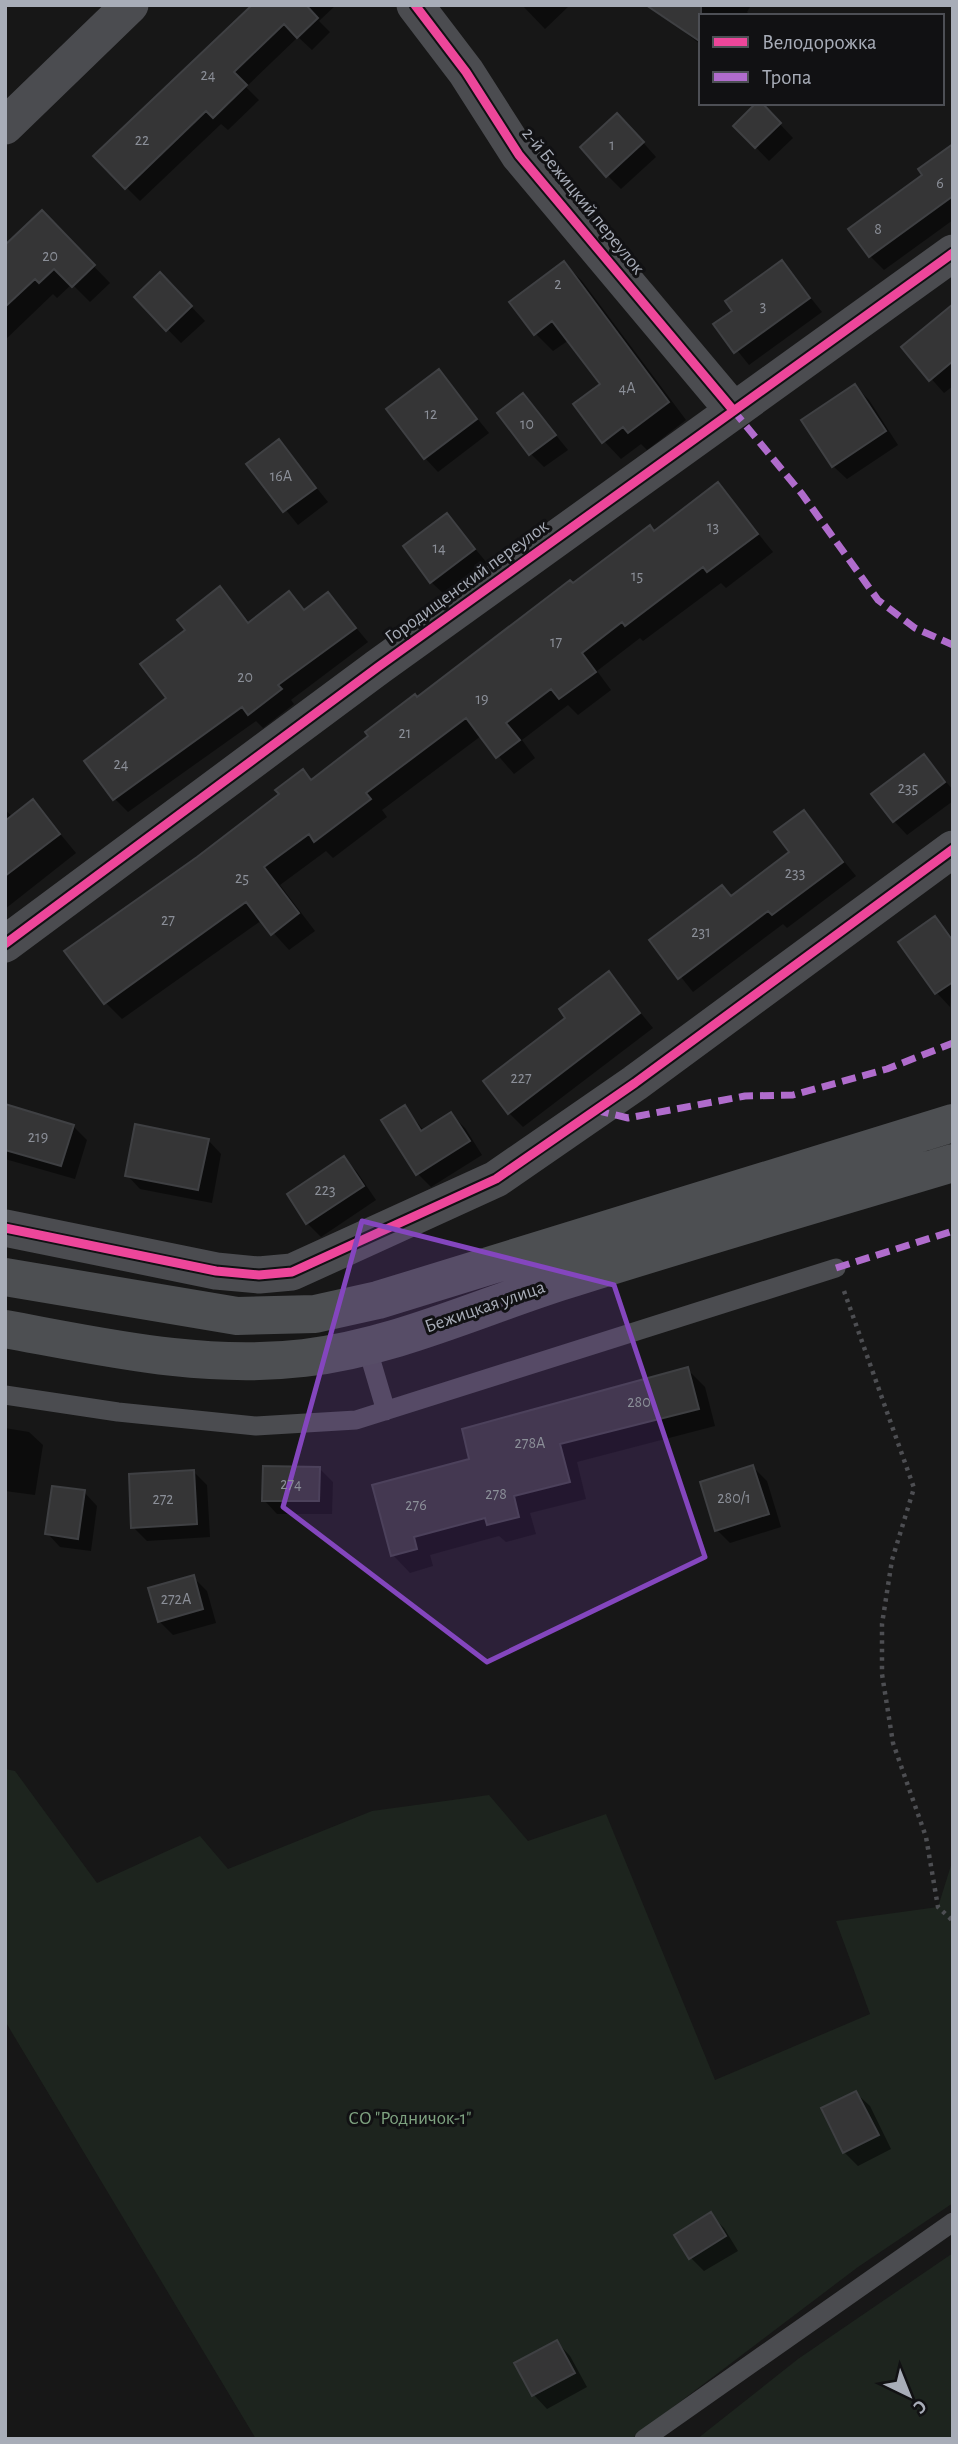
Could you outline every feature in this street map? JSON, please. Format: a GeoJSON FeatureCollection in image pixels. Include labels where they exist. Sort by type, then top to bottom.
{"type":"FeatureCollection","features":[{"type":"Feature","properties":{"kind":"main road","name":"Бежицкая улица"},"geometry":{"type":"LineString","coordinates":[[5,1277],[237,1316],[315,1314],[378,1300],[953,1123]]}},
{"type":"Feature","properties":{"kind":"main road","name":"Бежицкая улица"},"geometry":{"type":"LineString","coordinates":[[5,1329],[148,1355],[219,1361],[304,1359],[367,1347],[562,1281],[953,1163]]}},
{"type":"Feature","properties":{"kind":"street"},"geometry":{"type":"LineString","coordinates":[[5,126],[130,5]]}},
{"type":"Feature","properties":{"kind":"street","name":"2-й Бежицкий переулок"},"geometry":{"type":"LineString","coordinates":[[415,5],[466,72],[519,155],[733,410]]}},
{"type":"Feature","properties":{"kind":"street","name":"Городищенский переулок"},"geometry":{"type":"LineString","coordinates":[[5,944],[378,667],[953,253]]}},
{"type":"Feature","properties":{"kind":"street"},"geometry":{"type":"LineString","coordinates":[[5,1228],[216,1271],[259,1275],[292,1272],[496,1179],[635,1083],[953,849]]}},
{"type":"Feature","properties":{"kind":"lane"},"geometry":{"type":"LineString","coordinates":[[5,1395],[118,1412],[256,1426],[333,1423],[386,1411],[836,1268]]}},
{"type":"Feature","properties":{"kind":"lane"},"geometry":{"type":"LineString","coordinates":[[367,1347],[386,1411]]}},
{"type":"Feature","properties":{"kind":"lane"},"geometry":{"type":"LineString","coordinates":[[644,2439],[953,2222]]}},
{"type":"Feature","properties":{"kind":"path"},"geometry":{"type":"LineString","coordinates":[[836,1268],[914,1488],[892,1560],[882,1624],[883,1674],[893,1743],[926,1837],[938,1907],[953,1921]]}},
{"type":"Feature","properties":{"kind":"highlighted area"},"geometry":{"type":"Polygon","coordinates":[[[362,1221],[614,1285],[705,1557],[487,1662],[283,1507],[362,1221]]]}},
{"type":"Feature","properties":{"kind":"green space","name":"СО \"Родничок-1\""},"geometry":{"type":"Polygon","coordinates":[[[5,1769],[15,1771],[97,1883],[200,1836],[228,1869],[372,1811],[489,1795],[528,1841],[606,1814],[715,2080],[870,2014],[836,1921],[938,1907],[953,1859],[953,2203],[858,2267],[631,2439],[256,2439],[5,2021],[5,1769]]]}},
{"type":"Feature","properties":{"kind":"green space"},"geometry":{"type":"Polygon","coordinates":[[[953,2253],[953,2439],[697,2439],[798,2359],[953,2253]]]}},
{"type":"Feature","properties":{"kind":"building"},"geometry":{"type":"Polygon","coordinates":[[[252,5],[306,5],[318,18],[297,38],[284,24],[234,72],[247,85],[213,118],[206,111],[125,189],[93,156],[252,5]]]}},
{"type":"Feature","properties":{"kind":"building"},"geometry":{"type":"Polygon","coordinates":[[[646,5],[701,5],[699,41],[646,5]]]}},
{"type":"Feature","properties":{"kind":"building"},"geometry":{"type":"Polygon","coordinates":[[[754,105],[764,105],[781,123],[755,148],[733,126],[754,105]]]}},
{"type":"Feature","properties":{"kind":"building"},"geometry":{"type":"Polygon","coordinates":[[[617,113],[644,142],[606,177],[580,147],[617,113]]]}},
{"type":"Feature","properties":{"kind":"building"},"geometry":{"type":"Polygon","coordinates":[[[953,144],[953,196],[869,257],[848,229],[922,175],[918,169],[953,144]]]}},
{"type":"Feature","properties":{"kind":"building"},"geometry":{"type":"Polygon","coordinates":[[[42,210],[95,265],[72,287],[54,269],[39,283],[35,279],[5,307],[5,245],[42,210]]]}},
{"type":"Feature","properties":{"kind":"building"},"geometry":{"type":"Polygon","coordinates":[[[782,260],[810,298],[734,353],[713,324],[732,311],[725,301],[782,260]]]}},
{"type":"Feature","properties":{"kind":"building"},"geometry":{"type":"Polygon","coordinates":[[[564,261],[669,402],[628,433],[623,427],[602,443],[573,404],[600,384],[552,321],[534,335],[509,302],[564,261]]]}},
{"type":"Feature","properties":{"kind":"building"},"geometry":{"type":"Polygon","coordinates":[[[160,272],[192,306],[166,331],[134,297],[160,272]]]}},
{"type":"Feature","properties":{"kind":"building"},"geometry":{"type":"Polygon","coordinates":[[[953,304],[953,361],[929,381],[901,347],[953,304]]]}},
{"type":"Feature","properties":{"kind":"building"},"geometry":{"type":"Polygon","coordinates":[[[439,369],[477,419],[424,459],[386,409],[439,369]]]}},
{"type":"Feature","properties":{"kind":"building"},"geometry":{"type":"Polygon","coordinates":[[[855,384],[886,431],[832,467],[801,420],[855,384]]]}},
{"type":"Feature","properties":{"kind":"building"},"geometry":{"type":"Polygon","coordinates":[[[523,393],[556,435],[529,455],[497,413],[523,393]]]}},
{"type":"Feature","properties":{"kind":"building"},"geometry":{"type":"Polygon","coordinates":[[[279,439],[316,488],[283,512],[246,464],[279,439]]]}},
{"type":"Feature","properties":{"kind":"building"},"geometry":{"type":"Polygon","coordinates":[[[718,482],[758,534],[707,572],[703,567],[625,626],[622,622],[582,653],[596,672],[559,699],[551,689],[506,723],[520,740],[496,758],[466,718],[366,793],[371,799],[314,842],[309,834],[264,867],[299,913],[271,935],[246,902],[104,1004],[64,951],[197,857],[279,794],[275,790],[303,769],[311,780],[368,736],[365,732],[415,694],[417,697],[570,580],[573,583],[650,525],[654,531],[718,482]]]}},
{"type":"Feature","properties":{"kind":"building"},"geometry":{"type":"Polygon","coordinates":[[[447,513],[475,549],[430,583],[403,546],[447,513]]]}},
{"type":"Feature","properties":{"kind":"building"},"geometry":{"type":"Polygon","coordinates":[[[220,586],[248,623],[289,591],[304,610],[328,592],[356,628],[278,685],[282,689],[248,715],[242,707],[113,800],[84,761],[166,698],[140,664],[185,630],[177,620],[220,586]]]}},
{"type":"Feature","properties":{"kind":"building"},"geometry":{"type":"Polygon","coordinates":[[[924,754],[945,782],[893,822],[871,794],[924,754]]]}},
{"type":"Feature","properties":{"kind":"building"},"geometry":{"type":"Polygon","coordinates":[[[33,799],[60,834],[5,876],[5,821],[33,799]]]}},
{"type":"Feature","properties":{"kind":"building"},"geometry":{"type":"Polygon","coordinates":[[[804,810],[843,862],[772,915],[768,911],[678,979],[649,940],[722,885],[731,896],[789,852],[774,832],[804,810]]]}},
{"type":"Feature","properties":{"kind":"building"},"geometry":{"type":"Polygon","coordinates":[[[935,916],[953,941],[953,982],[935,994],[898,942],[935,916]]]}},
{"type":"Feature","properties":{"kind":"building"},"geometry":{"type":"Polygon","coordinates":[[[609,971],[640,1013],[508,1114],[483,1081],[565,1018],[559,1009],[609,971]]]}},
{"type":"Feature","properties":{"kind":"building"},"geometry":{"type":"Polygon","coordinates":[[[5,1104],[74,1125],[61,1166],[5,1150],[5,1104]]]}},
{"type":"Feature","properties":{"kind":"building"},"geometry":{"type":"Polygon","coordinates":[[[405,1105],[421,1131],[451,1112],[470,1141],[416,1175],[381,1120],[405,1105]]]}},
{"type":"Feature","properties":{"kind":"building"},"geometry":{"type":"Polygon","coordinates":[[[135,1124],[209,1139],[198,1190],[125,1176],[135,1124]]]}},
{"type":"Feature","properties":{"kind":"building"},"geometry":{"type":"Polygon","coordinates":[[[344,1156],[364,1186],[306,1224],[287,1194],[344,1156]]]}},
{"type":"Feature","properties":{"kind":"building"},"geometry":{"type":"Polygon","coordinates":[[[688,1367],[699,1409],[560,1444],[570,1482],[514,1496],[519,1517],[487,1525],[485,1518],[414,1537],[417,1549],[391,1556],[372,1485],[469,1459],[462,1429],[688,1367]]]}},
{"type":"Feature","properties":{"kind":"building"},"geometry":{"type":"Polygon","coordinates":[[[753,1465],[769,1514],[715,1531],[700,1482],[753,1465]]]}},
{"type":"Feature","properties":{"kind":"building"},"geometry":{"type":"Polygon","coordinates":[[[263,1466],[320,1467],[319,1501],[262,1501],[263,1466]]]}},
{"type":"Feature","properties":{"kind":"building"},"geometry":{"type":"Polygon","coordinates":[[[194,1470],[197,1524],[131,1528],[129,1474],[194,1470]]]}},
{"type":"Feature","properties":{"kind":"building"},"geometry":{"type":"Polygon","coordinates":[[[52,1486],[85,1490],[78,1539],[45,1534],[52,1486]]]}},
{"type":"Feature","properties":{"kind":"building"},"geometry":{"type":"Polygon","coordinates":[[[194,1575],[203,1609],[158,1622],[148,1588],[194,1575]]]}},
{"type":"Feature","properties":{"kind":"building"},"geometry":{"type":"Polygon","coordinates":[[[856,2091],[879,2135],[843,2153],[821,2108],[856,2091]]]}},
{"type":"Feature","properties":{"kind":"building"},"geometry":{"type":"Polygon","coordinates":[[[711,2212],[726,2236],[689,2259],[674,2235],[711,2212]]]}},
{"type":"Feature","properties":{"kind":"building"},"geometry":{"type":"Polygon","coordinates":[[[557,2340],[575,2373],[532,2396],[514,2363],[557,2340]]]}},
{"type":"Feature","properties":{"kind":"marked path"},"geometry":{"type":"LineString","coordinates":[[733,410],[802,494],[878,600],[915,628],[953,645]]}},
{"type":"Feature","properties":{"kind":"marked path"},"geometry":{"type":"LineString","coordinates":[[595,1110],[628,1118],[745,1096],[793,1095],[887,1069],[953,1043]]}},
{"type":"Feature","properties":{"kind":"marked path"},"geometry":{"type":"LineString","coordinates":[[836,1268],[953,1231]]}},
{"type":"Feature","properties":{"kind":"cycle path"},"geometry":{"type":"LineString","coordinates":[[415,5],[466,72],[519,155],[733,410]]}},
{"type":"Feature","properties":{"kind":"cycle path"},"geometry":{"type":"LineString","coordinates":[[5,944],[378,667],[953,253]]}},
{"type":"Feature","properties":{"kind":"cycle path"},"geometry":{"type":"LineString","coordinates":[[5,1228],[216,1271],[259,1275],[292,1272],[496,1179],[635,1083],[953,849]]}}]}
